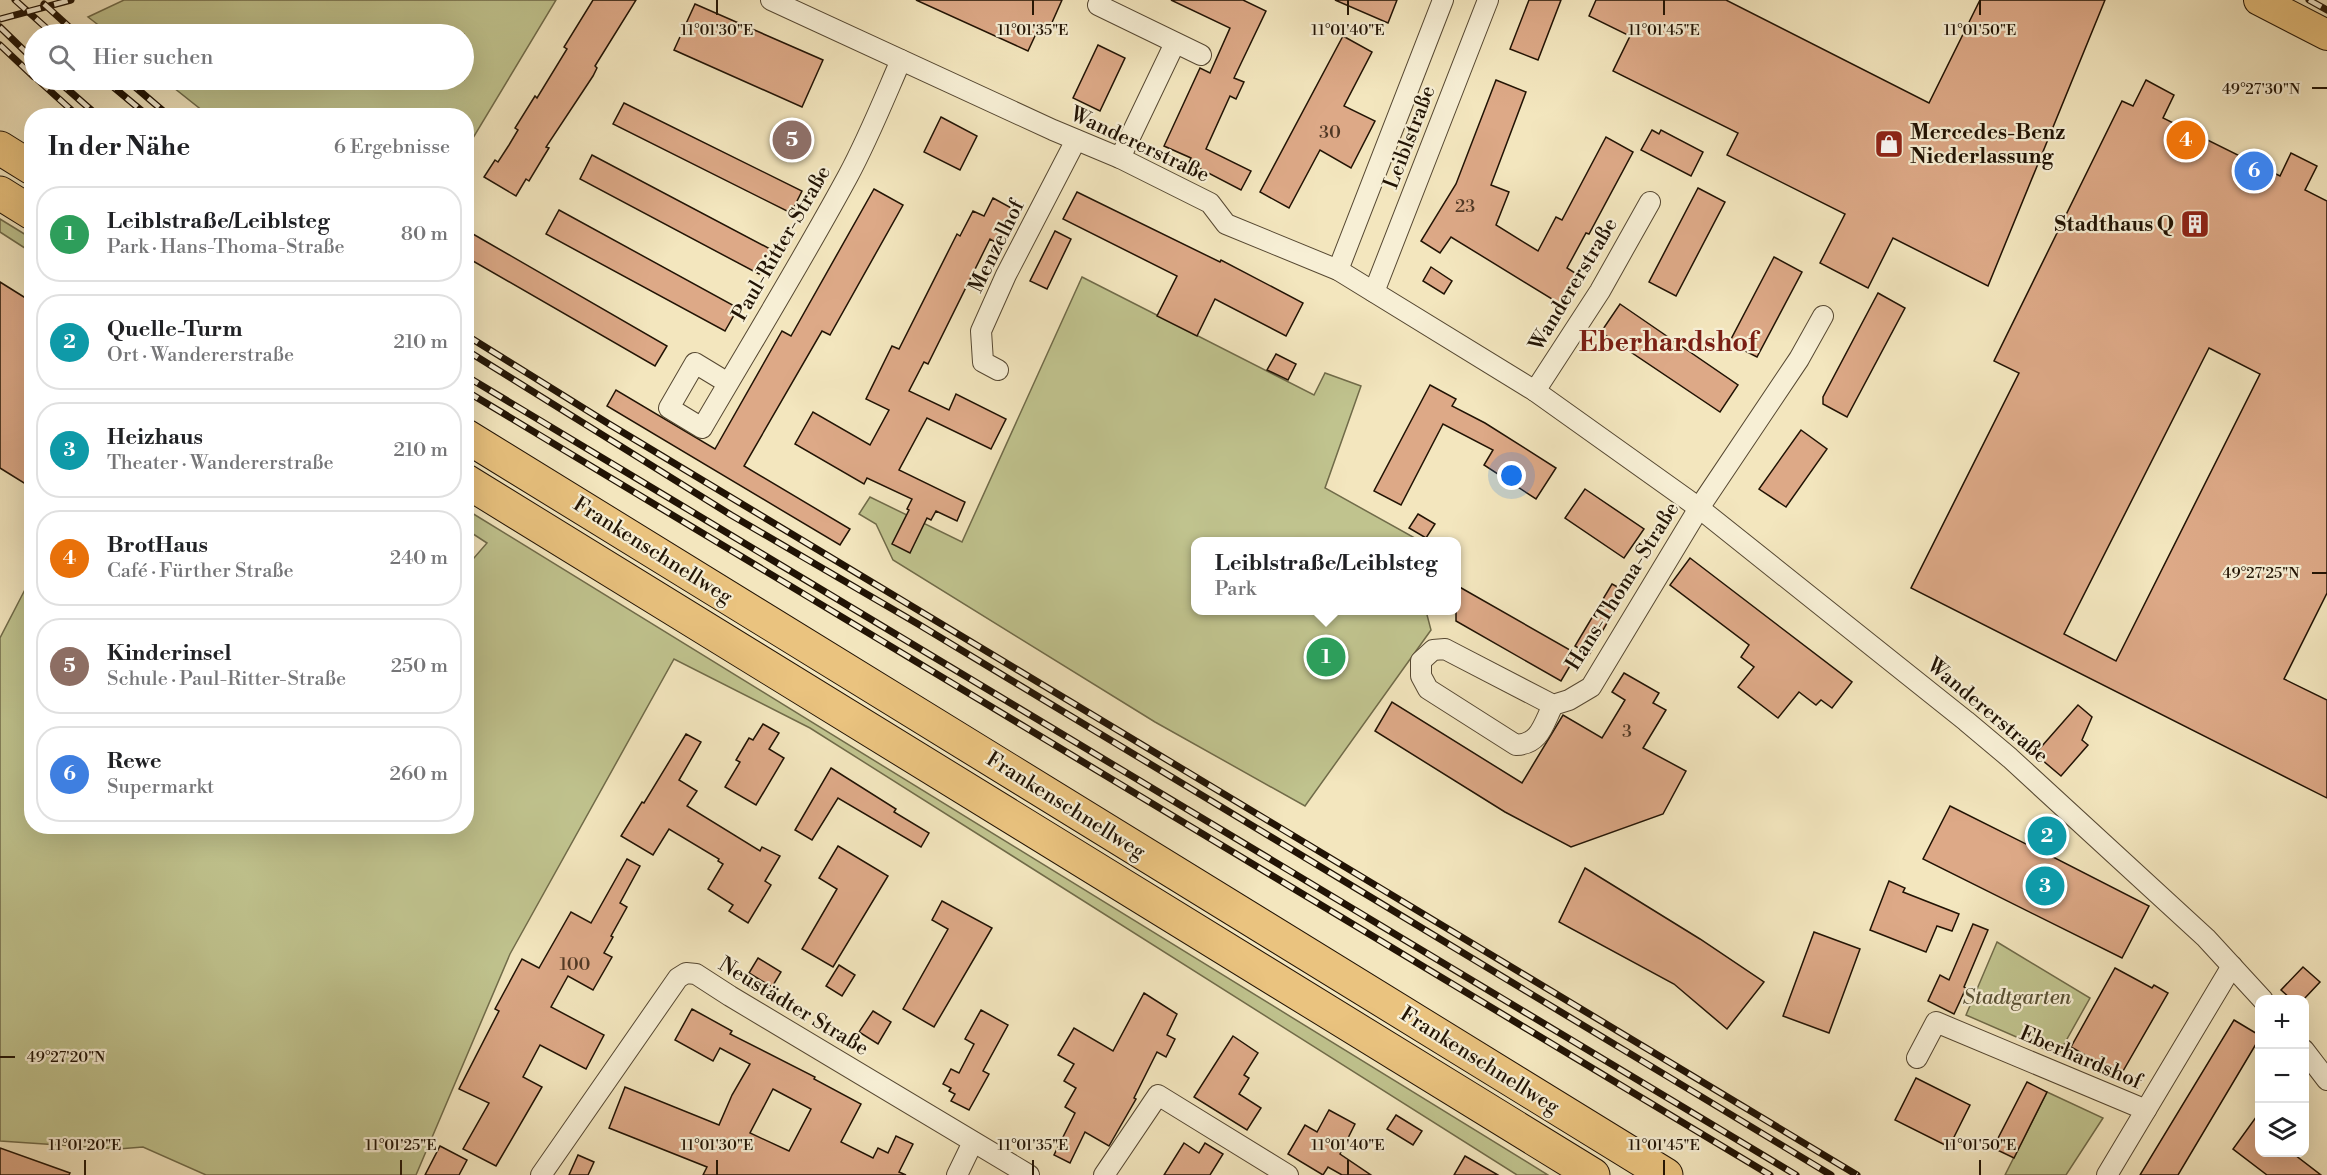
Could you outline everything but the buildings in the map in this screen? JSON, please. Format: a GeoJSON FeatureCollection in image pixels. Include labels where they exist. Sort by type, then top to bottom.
{"type":"FeatureCollection","features":[{"type":"Feature","properties":{"kind":"highway"},"geometry":{"type":"LineString","coordinates":[[0,148],[24,163]]}},
{"type":"Feature","properties":{"kind":"highway"},"geometry":{"type":"LineString","coordinates":[[0,194],[24,208]]}},
{"type":"Feature","properties":{"kind":"highway","name":"Frankenschnellweg"},"geometry":{"type":"LineString","coordinates":[[474,441],[1666,1175]]}},
{"type":"Feature","properties":{"kind":"highway","name":"Frankenschnellweg"},"geometry":{"type":"LineString","coordinates":[[474,486],[1593,1175]]}},
{"type":"Feature","properties":{"kind":"main road"},"geometry":{"type":"LineString","coordinates":[[2259,0],[2327,35]]}},
{"type":"Feature","properties":{"kind":"street","name":"Wandererstraße"},"geometry":{"type":"LineString","coordinates":[[771,0],[1120,158],[1210,203],[1226,224],[1338,270],[1535,391],[1699,508],[2001,750],[2206,938],[2259,995]]}},
{"type":"Feature","properties":{"kind":"street","name":"Leiblstraße"},"geometry":{"type":"LineString","coordinates":[[1338,270],[1443,0]]}},
{"type":"Feature","properties":{"kind":"street","name":"Leiblstraße"},"geometry":{"type":"LineString","coordinates":[[1374,292],[1488,0]]}},
{"type":"Feature","properties":{"kind":"street"},"geometry":{"type":"LineString","coordinates":[[1098,5],[1201,55]]}},
{"type":"Feature","properties":{"kind":"street"},"geometry":{"type":"LineString","coordinates":[[1120,158],[1175,43]]}},
{"type":"Feature","properties":{"kind":"street","name":"Paul-Ritter-Straße"},"geometry":{"type":"LineString","coordinates":[[728,383],[849,174],[902,60]]}},
{"type":"Feature","properties":{"kind":"street","name":"Menzelhof"},"geometry":{"type":"LineString","coordinates":[[998,370],[983,362],[981,331],[1006,275],[1076,140]]}},
{"type":"Feature","properties":{"kind":"street","name":"Wandererstraße"},"geometry":{"type":"LineString","coordinates":[[1535,391],[1600,291],[1650,202]]}},
{"type":"Feature","properties":{"kind":"street"},"geometry":{"type":"LineString","coordinates":[[1699,508],[1799,359],[1823,316]]}},
{"type":"Feature","properties":{"kind":"street","name":"Hans-Thoma-Straße"},"geometry":{"type":"LineString","coordinates":[[1553,705],[1591,687],[1699,508]]}},
{"type":"Feature","properties":{"kind":"street"},"geometry":{"type":"LineString","coordinates":[[1445,649],[1553,705],[1537,736],[1528,744],[1516,745],[1428,689],[1421,676],[1421,661],[1432,650],[1445,649]]}},
{"type":"Feature","properties":{"kind":"street"},"geometry":{"type":"LineString","coordinates":[[2107,1175],[2232,966]]}},
{"type":"Feature","properties":{"kind":"street","name":"Neustädter Straße"},"geometry":{"type":"LineString","coordinates":[[541,1175],[678,978],[686,973],[696,974],[1029,1175]]}},
{"type":"Feature","properties":{"kind":"street","name":"Eberhardshof"},"geometry":{"type":"LineString","coordinates":[[1917,1058],[1936,1022],[2146,1110]]}},
{"type":"Feature","properties":{"kind":"street"},"geometry":{"type":"LineString","coordinates":[[2309,1057],[2327,1080]]}},
{"type":"Feature","properties":{"kind":"street"},"geometry":{"type":"LineString","coordinates":[[1104,1175],[1158,1095],[1288,1175]]}},
{"type":"Feature","properties":{"kind":"street"},"geometry":{"type":"LineString","coordinates":[[957,1175],[973,1142]]}},
{"type":"Feature","properties":{"kind":"green space"},"geometry":{"type":"Polygon","coordinates":[[[124,0],[556,0],[474,136],[474,108],[199,108],[177,90],[474,90],[474,24],[97,24],[88,17],[124,0]]]}},
{"type":"Feature","properties":{"kind":"green space"},"geometry":{"type":"Polygon","coordinates":[[[0,219],[24,234],[24,247],[0,232],[0,219]]]}},
{"type":"Feature","properties":{"kind":"green space"},"geometry":{"type":"Polygon","coordinates":[[[1082,277],[1314,395],[1325,373],[1361,386],[1325,488],[1413,537],[1191,537],[1191,615],[1427,615],[1431,630],[1305,806],[1155,722],[893,560],[876,524],[859,514],[870,497],[962,542],[1082,277]]]}},
{"type":"Feature","properties":{"kind":"green space"},"geometry":{"type":"Polygon","coordinates":[[[474,514],[1548,1175],[1517,1175],[810,728],[674,659],[510,954],[416,1175],[206,1175],[143,1147],[118,1149],[0,1141],[0,638],[24,592],[24,834],[474,834],[474,558],[487,543],[474,535],[474,514]]]}},
{"type":"Feature","properties":{"kind":"green space","name":"Stadtgarten"},"geometry":{"type":"Polygon","coordinates":[[[1997,942],[2090,998],[2058,1055],[1966,1015],[1997,942]]]}},
{"type":"Feature","properties":{"kind":"green space"},"geometry":{"type":"Polygon","coordinates":[[[2047,1092],[2103,1118],[2066,1175],[2005,1175],[2047,1092]]]}},
{"type":"Feature","properties":{"kind":"railway"},"geometry":{"type":"LineString","coordinates":[[15,0],[42,24]]}},
{"type":"Feature","properties":{"kind":"railway"},"geometry":{"type":"LineString","coordinates":[[0,19],[71,0]]}},
{"type":"Feature","properties":{"kind":"railway"},"geometry":{"type":"LineString","coordinates":[[2309,0],[2327,10]]}},
{"type":"Feature","properties":{"kind":"railway"},"geometry":{"type":"LineString","coordinates":[[44,4],[66,24]]}},
{"type":"Feature","properties":{"kind":"railway"},"geometry":{"type":"LineString","coordinates":[[0,27],[24,50]]}},
{"type":"Feature","properties":{"kind":"railway"},"geometry":{"type":"LineString","coordinates":[[0,45],[24,68]]}},
{"type":"Feature","properties":{"kind":"railway"},"geometry":{"type":"LineString","coordinates":[[49,90],[69,108]]}},
{"type":"Feature","properties":{"kind":"railway"},"geometry":{"type":"LineString","coordinates":[[68,90],[89,108]]}},
{"type":"Feature","properties":{"kind":"railway"},"geometry":{"type":"LineString","coordinates":[[117,90],[138,108]]}},
{"type":"Feature","properties":{"kind":"railway"},"geometry":{"type":"LineString","coordinates":[[139,90],[160,108]]}},
{"type":"Feature","properties":{"kind":"railway"},"geometry":{"type":"LineString","coordinates":[[474,340],[609,424],[1857,1175]]}},
{"type":"Feature","properties":{"kind":"railway"},"geometry":{"type":"LineString","coordinates":[[474,355],[731,515],[918,624],[1831,1175]]}},
{"type":"Feature","properties":{"kind":"railway"},"geometry":{"type":"LineString","coordinates":[[474,381],[1796,1175]]}},
{"type":"Feature","properties":{"kind":"railway"},"geometry":{"type":"LineString","coordinates":[[474,396],[1770,1175]]}},
{"type":"Feature","properties":{"kind":"place","name":"Kinderinsel"},"geometry":{"type":"Point","coordinates":[792,140]}},
{"type":"Feature","properties":{"kind":"place","name":"BrotHaus"},"geometry":{"type":"Point","coordinates":[2186,140]}},
{"type":"Feature","properties":{"kind":"place","name":"Mercedes-Benz Niederlassung"},"geometry":{"type":"Point","coordinates":[1889,144]}},
{"type":"Feature","properties":{"kind":"place","name":"Rewe"},"geometry":{"type":"Point","coordinates":[2254,171]}},
{"type":"Feature","properties":{"kind":"place","name":"Stadthaus Q"},"geometry":{"type":"Point","coordinates":[2195,224]}},
{"type":"Feature","properties":{"kind":"place","name":"Leiblstraße/Leiblsteg"},"geometry":{"type":"Point","coordinates":[1326,657]}},
{"type":"Feature","properties":{"kind":"place","name":"Quelle-Turm"},"geometry":{"type":"Point","coordinates":[2047,836]}},
{"type":"Feature","properties":{"kind":"place","name":"Heizhaus"},"geometry":{"type":"Point","coordinates":[2045,886]}},
{"type":"Feature","properties":{"kind":"district","name":"Eberhardshof"},"geometry":{"type":"Point","coordinates":[1668,342]}}]}
